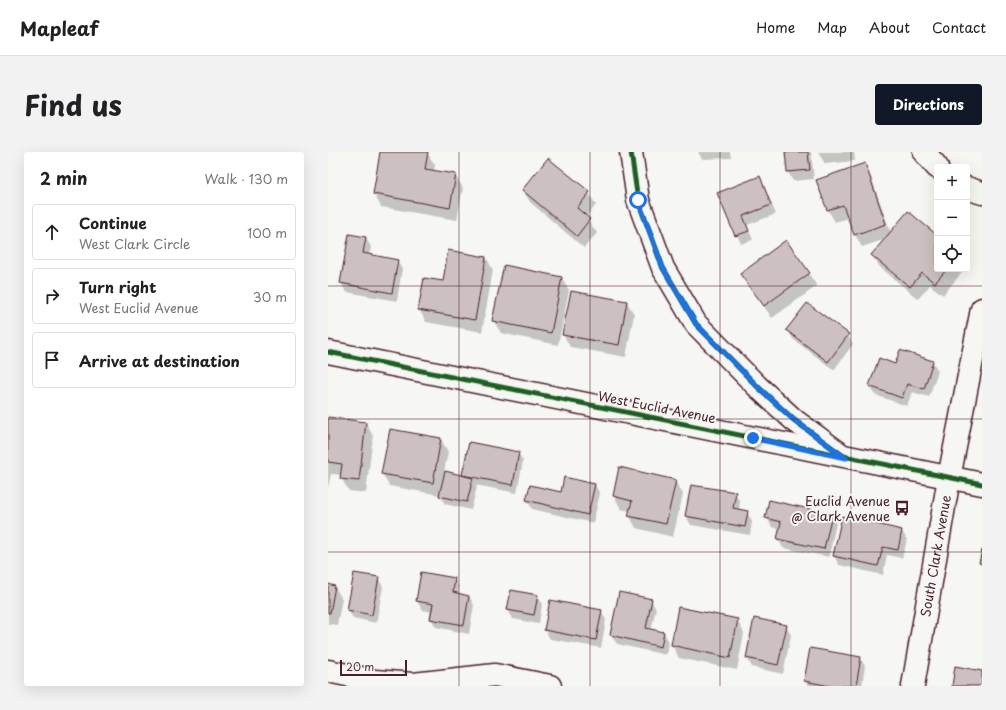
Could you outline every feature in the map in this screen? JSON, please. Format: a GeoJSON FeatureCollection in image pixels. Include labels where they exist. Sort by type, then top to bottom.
{"type":"FeatureCollection","features":[{"type":"Feature","properties":{"kind":"street"},"geometry":{"type":"LineString","coordinates":[[631,152],[638,200],[663,268],[696,324],[757,386],[789,415],[846,458]]}},
{"type":"Feature","properties":{"kind":"street"},"geometry":{"type":"LineString","coordinates":[[924,152],[934,164]]}},
{"type":"Feature","properties":{"kind":"street"},"geometry":{"type":"LineString","coordinates":[[970,189],[982,193]]}},
{"type":"Feature","properties":{"kind":"street","name":"South Clark Avenue"},"geometry":{"type":"LineString","coordinates":[[913,686],[949,478],[982,309]]}},
{"type":"Feature","properties":{"kind":"street","name":"West Euclid Avenue"},"geometry":{"type":"LineString","coordinates":[[328,352],[846,458],[982,484]]}},
{"type":"Feature","properties":{"kind":"street"},"geometry":{"type":"LineString","coordinates":[[328,671],[375,681],[413,684],[494,681],[550,686]]}},
{"type":"Feature","properties":{"kind":"building"},"geometry":{"type":"Polygon","coordinates":[[[380,152],[428,152],[425,169],[456,174],[450,208],[373,194],[380,152]]]}},
{"type":"Feature","properties":{"kind":"building"},"geometry":{"type":"Polygon","coordinates":[[[785,152],[808,152],[810,170],[787,172],[785,152]]]}},
{"type":"Feature","properties":{"kind":"building"},"geometry":{"type":"Polygon","coordinates":[[[548,158],[590,192],[577,208],[590,219],[577,236],[522,190],[548,158]]]}},
{"type":"Feature","properties":{"kind":"building"},"geometry":{"type":"Polygon","coordinates":[[[865,163],[886,224],[854,235],[843,205],[827,210],[816,180],[865,163]]]}},
{"type":"Feature","properties":{"kind":"building"},"geometry":{"type":"Polygon","coordinates":[[[760,176],[771,205],[743,216],[749,231],[735,236],[717,193],[760,176]]]}},
{"type":"Feature","properties":{"kind":"building"},"geometry":{"type":"Polygon","coordinates":[[[908,211],[934,233],[934,272],[944,272],[935,283],[922,273],[910,287],[871,255],[908,211]]]}},
{"type":"Feature","properties":{"kind":"building"},"geometry":{"type":"Polygon","coordinates":[[[349,234],[366,237],[363,253],[398,260],[392,293],[340,283],[349,234]]]}},
{"type":"Feature","properties":{"kind":"building"},"geometry":{"type":"Polygon","coordinates":[[[786,240],[810,273],[764,306],[740,274],[786,240]]]}},
{"type":"Feature","properties":{"kind":"building"},"geometry":{"type":"Polygon","coordinates":[[[448,250],[486,257],[475,320],[418,310],[424,278],[443,281],[448,250]]]}},
{"type":"Feature","properties":{"kind":"building"},"geometry":{"type":"Polygon","coordinates":[[[504,265],[562,277],[551,333],[492,321],[504,265]]]}},
{"type":"Feature","properties":{"kind":"building"},"geometry":{"type":"Polygon","coordinates":[[[571,291],[627,301],[619,345],[562,335],[571,291]]]}},
{"type":"Feature","properties":{"kind":"building"},"geometry":{"type":"Polygon","coordinates":[[[807,303],[849,334],[828,362],[786,330],[807,303]]]}},
{"type":"Feature","properties":{"kind":"building"},"geometry":{"type":"Polygon","coordinates":[[[900,350],[933,361],[924,389],[907,384],[902,398],[869,386],[879,358],[895,364],[900,350]]]}},
{"type":"Feature","properties":{"kind":"building"},"geometry":{"type":"Polygon","coordinates":[[[328,417],[366,422],[359,481],[340,479],[342,464],[328,462],[328,417]]]}},
{"type":"Feature","properties":{"kind":"building"},"geometry":{"type":"Polygon","coordinates":[[[390,429],[441,438],[433,483],[381,474],[390,429]]]}},
{"type":"Feature","properties":{"kind":"building"},"geometry":{"type":"Polygon","coordinates":[[[469,442],[519,452],[513,485],[462,475],[469,442]]]}},
{"type":"Feature","properties":{"kind":"building"},"geometry":{"type":"Polygon","coordinates":[[[619,467],[676,480],[666,524],[628,516],[632,501],[613,496],[619,467]]]}},
{"type":"Feature","properties":{"kind":"building"},"geometry":{"type":"Polygon","coordinates":[[[445,471],[473,478],[467,502],[439,496],[445,471]]]}},
{"type":"Feature","properties":{"kind":"building"},"geometry":{"type":"Polygon","coordinates":[[[564,477],[595,484],[588,515],[526,500],[530,485],[561,492],[564,477]]]}},
{"type":"Feature","properties":{"kind":"building"},"geometry":{"type":"Polygon","coordinates":[[[691,485],[736,492],[733,508],[748,511],[745,527],[685,516],[691,485]]]}},
{"type":"Feature","properties":{"kind":"building"},"geometry":{"type":"Polygon","coordinates":[[[769,500],[832,514],[824,549],[777,539],[781,522],[765,518],[769,500]]]}},
{"type":"Feature","properties":{"kind":"building"},"geometry":{"type":"Polygon","coordinates":[[[842,516],[902,530],[898,550],[883,547],[878,566],[833,556],[842,516]]]}},
{"type":"Feature","properties":{"kind":"building"},"geometry":{"type":"Polygon","coordinates":[[[982,550],[982,564],[979,563],[982,550]]]}},
{"type":"Feature","properties":{"kind":"building"},"geometry":{"type":"Polygon","coordinates":[[[421,572],[455,578],[453,592],[469,596],[464,625],[430,619],[433,604],[416,601],[421,572]]]}},
{"type":"Feature","properties":{"kind":"building"},"geometry":{"type":"Polygon","coordinates":[[[354,573],[379,577],[372,615],[347,610],[354,573]]]}},
{"type":"Feature","properties":{"kind":"building"},"geometry":{"type":"Polygon","coordinates":[[[328,584],[335,586],[330,613],[328,613],[328,584]]]}},
{"type":"Feature","properties":{"kind":"building"},"geometry":{"type":"Polygon","coordinates":[[[511,590],[538,595],[534,615],[507,610],[511,590]]]}},
{"type":"Feature","properties":{"kind":"building"},"geometry":{"type":"Polygon","coordinates":[[[619,592],[652,599],[646,628],[664,632],[661,647],[610,635],[619,592]]]}},
{"type":"Feature","properties":{"kind":"building"},"geometry":{"type":"Polygon","coordinates":[[[550,600],[602,610],[596,640],[544,630],[550,600]]]}},
{"type":"Feature","properties":{"kind":"building"},"geometry":{"type":"Polygon","coordinates":[[[678,607],[738,619],[730,658],[671,645],[678,607]]]}},
{"type":"Feature","properties":{"kind":"building"},"geometry":{"type":"Polygon","coordinates":[[[754,618],[787,625],[778,665],[746,658],[754,618]]]}},
{"type":"Feature","properties":{"kind":"building"},"geometry":{"type":"Polygon","coordinates":[[[810,648],[861,657],[856,686],[830,686],[804,681],[810,648]]]}},
{"type":"Feature","properties":{"kind":"building"},"geometry":{"type":"Polygon","coordinates":[[[955,666],[982,671],[982,686],[952,686],[955,666]]]}},
{"type":"Feature","properties":{"kind":"cycle path"},"geometry":{"type":"LineString","coordinates":[[631,152],[638,200],[663,268],[696,324],[757,386],[794,420],[842,455]]}},
{"type":"Feature","properties":{"kind":"cycle path"},"geometry":{"type":"LineString","coordinates":[[328,352],[982,484]]}},
{"type":"Feature","properties":{"kind":"place","name":"Euclid Avenue @ Clark Avenue"},"geometry":{"type":"Point","coordinates":[902,508]}},
{"type":"Feature","properties":{"kind":"route"},"geometry":{"type":"LineString","coordinates":[[638,200],[663,268],[696,324],[757,386],[794,420],[846,458],[753,438]]}}]}
